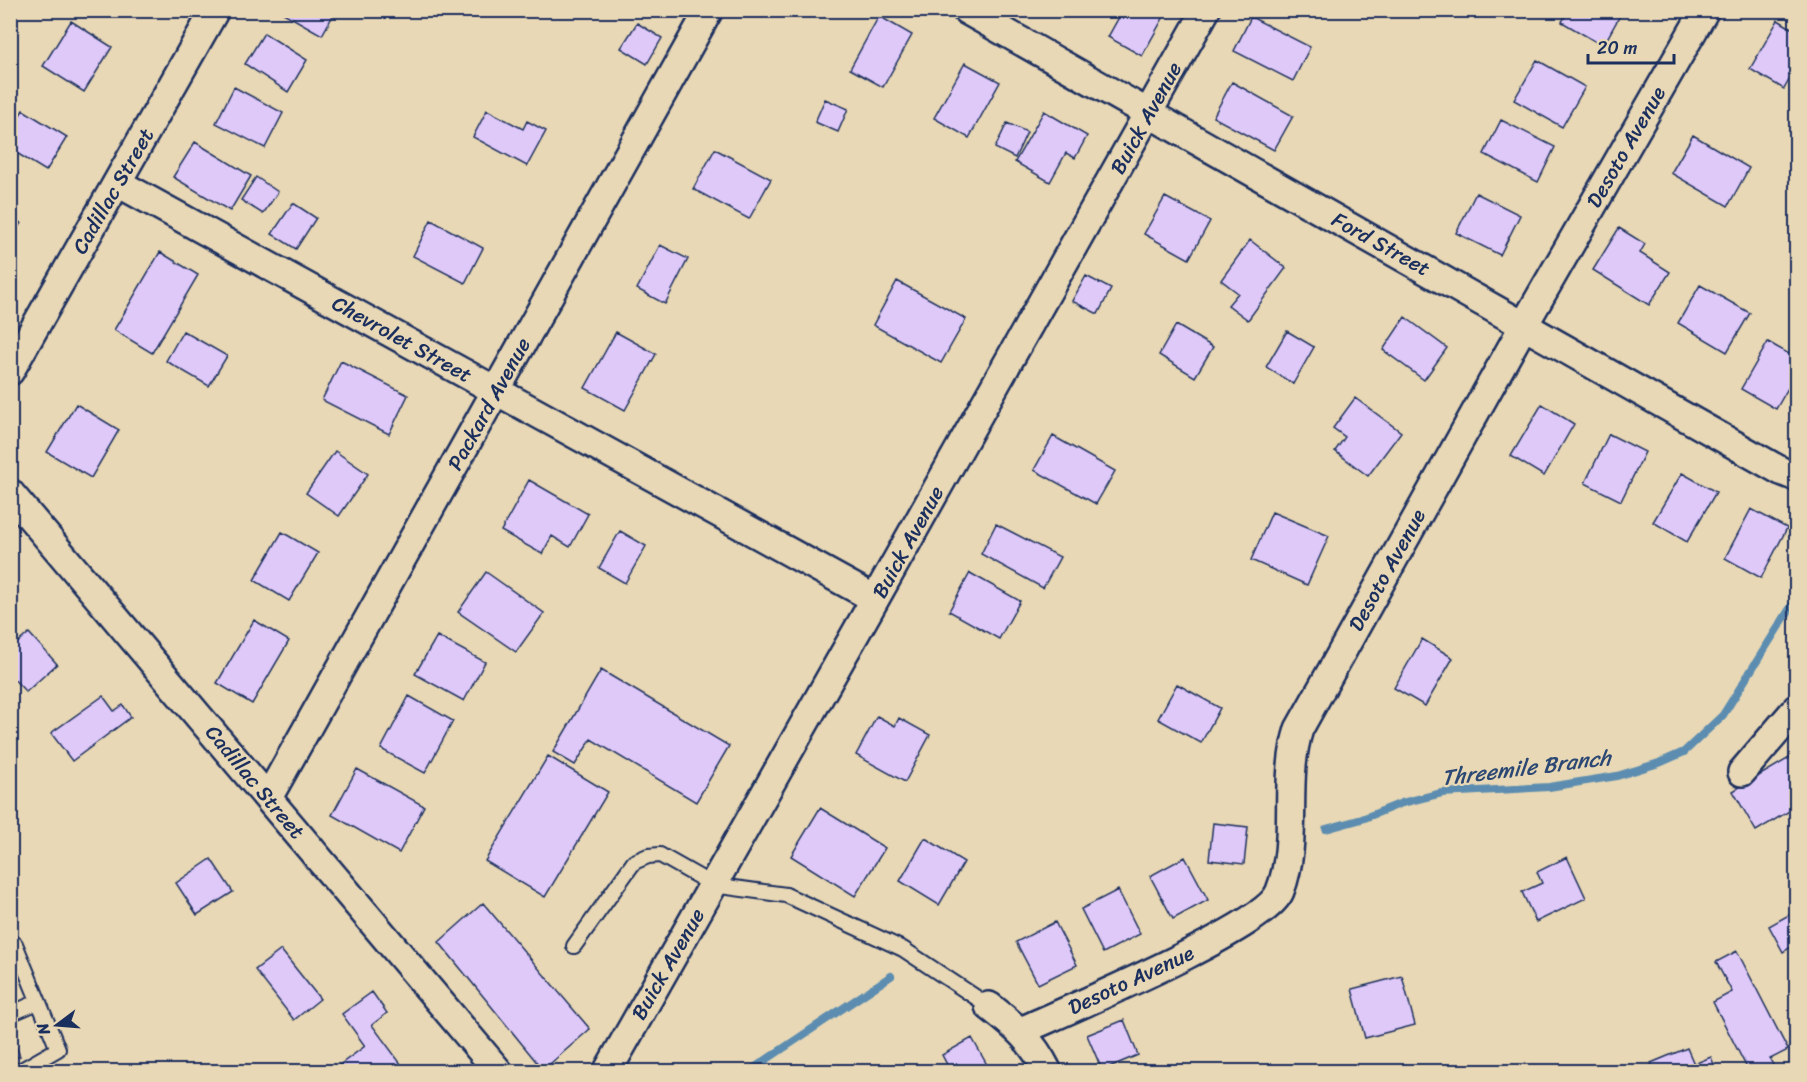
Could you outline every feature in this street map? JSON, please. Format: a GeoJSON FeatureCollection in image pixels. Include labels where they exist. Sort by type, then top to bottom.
{"type":"FeatureCollection","features":[{"type":"Feature","properties":{"kind":"street","name":"Cadillac Street"},"geometry":{"type":"LineString","coordinates":[[10,371],[215,10]]}},
{"type":"Feature","properties":{"kind":"street","name":"Packard Avenue"},"geometry":{"type":"LineString","coordinates":[[268,798],[709,10]]}},
{"type":"Feature","properties":{"kind":"street","name":"Ford Street"},"geometry":{"type":"LineString","coordinates":[[966,10],[1781,471],[1797,477]]}},
{"type":"Feature","properties":{"kind":"street","name":"Buick Avenue"},"geometry":{"type":"LineString","coordinates":[[607,1071],[1206,10]]}},
{"type":"Feature","properties":{"kind":"street","name":"Desoto Avenue"},"geometry":{"type":"LineString","coordinates":[[1021,1031],[1203,948],[1266,908],[1280,893],[1291,844],[1290,782],[1293,749],[1299,729],[1524,325],[1705,10]]}},
{"type":"Feature","properties":{"kind":"street","name":"Chevrolet Street"},"geometry":{"type":"LineString","coordinates":[[118,183],[875,599]]}},
{"type":"Feature","properties":{"kind":"street","name":"Cadillac Street"},"geometry":{"type":"LineString","coordinates":[[10,493],[499,1071]]}},
{"type":"Feature","properties":{"kind":"street"},"geometry":{"type":"LineString","coordinates":[[1742,772],[1797,709]]}},
{"type":"Feature","properties":{"kind":"street"},"geometry":{"type":"LineString","coordinates":[[989,1005],[1021,1031],[1040,1055],[1048,1071]]}},
{"type":"Feature","properties":{"kind":"lane"},"geometry":{"type":"LineString","coordinates":[[574,946],[634,862],[648,856],[660,855],[713,885],[786,895],[903,949],[989,1005]]}},
{"type":"Feature","properties":{"kind":"lane"},"geometry":{"type":"LineString","coordinates":[[13,945],[58,1049],[18,1071]]}},
{"type":"Feature","properties":{"kind":"lane"},"geometry":{"type":"LineString","coordinates":[[10,1014],[39,1002]]}},
{"type":"Feature","properties":{"kind":"building"},"geometry":{"type":"Polygon","coordinates":[[[278,10],[336,10],[322,35],[278,10]]]}},
{"type":"Feature","properties":{"kind":"building"},"geometry":{"type":"Polygon","coordinates":[[[1123,10],[1167,11],[1142,56],[1108,37],[1123,10]]]}},
{"type":"Feature","properties":{"kind":"building"},"geometry":{"type":"Polygon","coordinates":[[[1568,10],[1623,10],[1603,46],[1562,22],[1568,10]]]}},
{"type":"Feature","properties":{"kind":"building"},"geometry":{"type":"Polygon","coordinates":[[[879,16],[912,35],[883,87],[850,69],[879,16]]]}},
{"type":"Feature","properties":{"kind":"building"},"geometry":{"type":"Polygon","coordinates":[[[1251,17],[1310,47],[1293,81],[1234,51],[1251,17]]]}},
{"type":"Feature","properties":{"kind":"building"},"geometry":{"type":"Polygon","coordinates":[[[1778,20],[1796,31],[1796,68],[1784,89],[1750,69],[1778,20]]]}},
{"type":"Feature","properties":{"kind":"building"},"geometry":{"type":"Polygon","coordinates":[[[71,21],[112,47],[84,92],[43,66],[71,21]]]}},
{"type":"Feature","properties":{"kind":"building"},"geometry":{"type":"Polygon","coordinates":[[[637,23],[662,38],[647,64],[621,48],[637,23]]]}},
{"type":"Feature","properties":{"kind":"building"},"geometry":{"type":"Polygon","coordinates":[[[264,33],[307,60],[288,92],[245,64],[264,33]]]}},
{"type":"Feature","properties":{"kind":"building"},"geometry":{"type":"Polygon","coordinates":[[[1537,60],[1585,87],[1562,127],[1514,100],[1537,60]]]}},
{"type":"Feature","properties":{"kind":"building"},"geometry":{"type":"Polygon","coordinates":[[[965,63],[1000,82],[969,138],[934,118],[965,63]]]}},
{"type":"Feature","properties":{"kind":"building"},"geometry":{"type":"Polygon","coordinates":[[[1232,82],[1293,116],[1274,150],[1213,117],[1232,82]]]}},
{"type":"Feature","properties":{"kind":"building"},"geometry":{"type":"Polygon","coordinates":[[[234,87],[283,113],[265,148],[216,123],[234,87]]]}},
{"type":"Feature","properties":{"kind":"building"},"geometry":{"type":"Polygon","coordinates":[[[825,99],[848,109],[838,132],[815,122],[825,99]]]}},
{"type":"Feature","properties":{"kind":"building"},"geometry":{"type":"Polygon","coordinates":[[[23,110],[67,137],[46,171],[10,149],[10,131],[23,110]]]}},
{"type":"Feature","properties":{"kind":"building"},"geometry":{"type":"Polygon","coordinates":[[[487,110],[523,129],[527,121],[546,131],[527,166],[473,137],[487,110]]]}},
{"type":"Feature","properties":{"kind":"building"},"geometry":{"type":"Polygon","coordinates":[[[1044,111],[1087,136],[1075,158],[1066,153],[1050,182],[1015,162],[1044,111]]]}},
{"type":"Feature","properties":{"kind":"building"},"geometry":{"type":"Polygon","coordinates":[[[1501,120],[1555,147],[1538,182],[1484,154],[1501,120]]]}},
{"type":"Feature","properties":{"kind":"building"},"geometry":{"type":"Polygon","coordinates":[[[1007,123],[1027,132],[1015,158],[995,148],[1007,123]]]}},
{"type":"Feature","properties":{"kind":"building"},"geometry":{"type":"Polygon","coordinates":[[[1693,135],[1749,168],[1728,206],[1671,173],[1693,135]]]}},
{"type":"Feature","properties":{"kind":"building"},"geometry":{"type":"Polygon","coordinates":[[[195,142],[251,176],[230,211],[173,177],[195,142]]]}},
{"type":"Feature","properties":{"kind":"building"},"geometry":{"type":"Polygon","coordinates":[[[715,149],[771,179],[749,219],[693,189],[715,149]]]}},
{"type":"Feature","properties":{"kind":"building"},"geometry":{"type":"Polygon","coordinates":[[[256,177],[278,192],[263,214],[241,200],[256,177]]]}},
{"type":"Feature","properties":{"kind":"building"},"geometry":{"type":"Polygon","coordinates":[[[1476,193],[1520,215],[1500,255],[1456,233],[1476,193]]]}},
{"type":"Feature","properties":{"kind":"building"},"geometry":{"type":"Polygon","coordinates":[[[1165,197],[1210,221],[1189,259],[1144,234],[1165,197]]]}},
{"type":"Feature","properties":{"kind":"building"},"geometry":{"type":"Polygon","coordinates":[[[293,203],[316,218],[296,249],[272,234],[293,203]]]}},
{"type":"Feature","properties":{"kind":"building"},"geometry":{"type":"Polygon","coordinates":[[[10,217],[21,223],[10,239],[10,217]]]}},
{"type":"Feature","properties":{"kind":"building"},"geometry":{"type":"Polygon","coordinates":[[[431,220],[483,248],[465,283],[413,256],[431,220]]]}},
{"type":"Feature","properties":{"kind":"building"},"geometry":{"type":"Polygon","coordinates":[[[1619,228],[1645,244],[1640,253],[1670,272],[1649,305],[1593,270],[1619,228]]]}},
{"type":"Feature","properties":{"kind":"building"},"geometry":{"type":"Polygon","coordinates":[[[1250,240],[1286,268],[1248,320],[1228,305],[1238,293],[1221,280],[1250,240]]]}},
{"type":"Feature","properties":{"kind":"building"},"geometry":{"type":"Polygon","coordinates":[[[660,245],[688,259],[665,304],[637,289],[660,245]]]}},
{"type":"Feature","properties":{"kind":"building"},"geometry":{"type":"Polygon","coordinates":[[[160,252],[198,275],[152,353],[114,330],[160,252]]]}},
{"type":"Feature","properties":{"kind":"building"},"geometry":{"type":"Polygon","coordinates":[[[1086,276],[1111,289],[1098,314],[1072,301],[1086,276]]]}},
{"type":"Feature","properties":{"kind":"building"},"geometry":{"type":"Polygon","coordinates":[[[897,281],[966,319],[941,363],[873,325],[897,281]]]}},
{"type":"Feature","properties":{"kind":"building"},"geometry":{"type":"Polygon","coordinates":[[[1700,285],[1750,313],[1727,352],[1678,323],[1700,285]]]}},
{"type":"Feature","properties":{"kind":"building"},"geometry":{"type":"Polygon","coordinates":[[[1405,317],[1447,348],[1424,380],[1383,350],[1405,317]]]}},
{"type":"Feature","properties":{"kind":"building"},"geometry":{"type":"Polygon","coordinates":[[[1176,325],[1213,347],[1195,377],[1159,355],[1176,325]]]}},
{"type":"Feature","properties":{"kind":"building"},"geometry":{"type":"Polygon","coordinates":[[[183,331],[227,356],[209,386],[166,361],[183,331]]]}},
{"type":"Feature","properties":{"kind":"building"},"geometry":{"type":"Polygon","coordinates":[[[1287,331],[1314,347],[1293,384],[1266,367],[1287,331]]]}},
{"type":"Feature","properties":{"kind":"building"},"geometry":{"type":"Polygon","coordinates":[[[616,332],[656,354],[625,410],[585,388],[616,332]]]}},
{"type":"Feature","properties":{"kind":"building"},"geometry":{"type":"Polygon","coordinates":[[[1768,342],[1796,358],[1796,374],[1776,409],[1741,389],[1768,342]]]}},
{"type":"Feature","properties":{"kind":"building"},"geometry":{"type":"Polygon","coordinates":[[[341,361],[408,395],[389,434],[322,400],[341,361]]]}},
{"type":"Feature","properties":{"kind":"building"},"geometry":{"type":"Polygon","coordinates":[[[1355,398],[1401,432],[1368,476],[1335,451],[1345,437],[1333,428],[1355,398]]]}},
{"type":"Feature","properties":{"kind":"building"},"geometry":{"type":"Polygon","coordinates":[[[76,404],[119,430],[91,478],[47,452],[76,404]]]}},
{"type":"Feature","properties":{"kind":"building"},"geometry":{"type":"Polygon","coordinates":[[[1542,404],[1574,424],[1544,476],[1511,456],[1542,404]]]}},
{"type":"Feature","properties":{"kind":"building"},"geometry":{"type":"Polygon","coordinates":[[[1609,434],[1645,452],[1621,501],[1585,483],[1609,434]]]}},
{"type":"Feature","properties":{"kind":"building"},"geometry":{"type":"Polygon","coordinates":[[[1053,436],[1115,471],[1096,504],[1034,470],[1053,436]]]}},
{"type":"Feature","properties":{"kind":"building"},"geometry":{"type":"Polygon","coordinates":[[[335,451],[368,474],[339,516],[306,493],[335,451]]]}},
{"type":"Feature","properties":{"kind":"building"},"geometry":{"type":"Polygon","coordinates":[[[1682,473],[1716,492],[1687,542],[1653,522],[1682,473]]]}},
{"type":"Feature","properties":{"kind":"building"},"geometry":{"type":"Polygon","coordinates":[[[529,480],[588,514],[570,547],[552,536],[542,554],[501,531],[529,480]]]}},
{"type":"Feature","properties":{"kind":"building"},"geometry":{"type":"Polygon","coordinates":[[[1751,509],[1787,528],[1761,578],[1725,558],[1751,509]]]}},
{"type":"Feature","properties":{"kind":"building"},"geometry":{"type":"Polygon","coordinates":[[[1272,512],[1329,536],[1307,585],[1251,560],[1272,512]]]}},
{"type":"Feature","properties":{"kind":"building"},"geometry":{"type":"Polygon","coordinates":[[[996,524],[1060,557],[1043,588],[981,554],[996,524]]]}},
{"type":"Feature","properties":{"kind":"building"},"geometry":{"type":"Polygon","coordinates":[[[620,531],[646,546],[625,583],[599,568],[620,531]]]}},
{"type":"Feature","properties":{"kind":"building"},"geometry":{"type":"Polygon","coordinates":[[[282,532],[318,553],[289,601],[254,580],[282,532]]]}},
{"type":"Feature","properties":{"kind":"building"},"geometry":{"type":"Polygon","coordinates":[[[486,572],[544,613],[516,652],[458,612],[486,572]]]}},
{"type":"Feature","properties":{"kind":"building"},"geometry":{"type":"Polygon","coordinates":[[[970,573],[1020,601],[999,639],[949,611],[970,573]]]}},
{"type":"Feature","properties":{"kind":"building"},"geometry":{"type":"Polygon","coordinates":[[[254,620],[289,641],[252,704],[217,683],[254,620]]]}},
{"type":"Feature","properties":{"kind":"building"},"geometry":{"type":"Polygon","coordinates":[[[29,633],[57,664],[26,692],[10,675],[10,649],[29,633]]]}},
{"type":"Feature","properties":{"kind":"building"},"geometry":{"type":"Polygon","coordinates":[[[437,636],[485,662],[464,701],[415,674],[437,636]]]}},
{"type":"Feature","properties":{"kind":"building"},"geometry":{"type":"Polygon","coordinates":[[[1422,639],[1453,658],[1425,706],[1394,688],[1422,639]]]}},
{"type":"Feature","properties":{"kind":"building"},"geometry":{"type":"Polygon","coordinates":[[[601,670],[729,746],[696,802],[591,739],[575,765],[553,752],[601,670]]]}},
{"type":"Feature","properties":{"kind":"building"},"geometry":{"type":"Polygon","coordinates":[[[1177,684],[1220,708],[1201,743],[1158,719],[1177,684]]]}},
{"type":"Feature","properties":{"kind":"building"},"geometry":{"type":"Polygon","coordinates":[[[103,696],[114,711],[123,705],[131,717],[72,761],[51,733],[103,696]]]}},
{"type":"Feature","properties":{"kind":"building"},"geometry":{"type":"Polygon","coordinates":[[[409,696],[453,721],[425,773],[381,749],[409,696]]]}},
{"type":"Feature","properties":{"kind":"building"},"geometry":{"type":"Polygon","coordinates":[[[877,716],[895,726],[899,718],[930,735],[905,782],[856,755],[877,716]]]}},
{"type":"Feature","properties":{"kind":"building"},"geometry":{"type":"Polygon","coordinates":[[[1796,754],[1796,807],[1756,831],[1733,791],[1796,754]]]}},
{"type":"Feature","properties":{"kind":"building"},"geometry":{"type":"Polygon","coordinates":[[[548,756],[608,792],[545,897],[485,861],[548,756]]]}},
{"type":"Feature","properties":{"kind":"building"},"geometry":{"type":"Polygon","coordinates":[[[357,769],[424,806],[399,853],[332,815],[357,769]]]}},
{"type":"Feature","properties":{"kind":"building"},"geometry":{"type":"Polygon","coordinates":[[[820,808],[885,848],[855,896],[791,856],[820,808]]]}},
{"type":"Feature","properties":{"kind":"building"},"geometry":{"type":"Polygon","coordinates":[[[1213,823],[1248,827],[1244,864],[1209,860],[1213,823]]]}},
{"type":"Feature","properties":{"kind":"building"},"geometry":{"type":"Polygon","coordinates":[[[925,838],[964,862],[939,905],[900,881],[925,838]]]}},
{"type":"Feature","properties":{"kind":"building"},"geometry":{"type":"Polygon","coordinates":[[[1185,857],[1208,900],[1173,919],[1150,876],[1185,857]]]}},
{"type":"Feature","properties":{"kind":"building"},"geometry":{"type":"Polygon","coordinates":[[[1567,857],[1586,898],[1536,922],[1522,892],[1542,883],[1537,872],[1567,857]]]}},
{"type":"Feature","properties":{"kind":"building"},"geometry":{"type":"Polygon","coordinates":[[[211,859],[233,892],[197,915],[176,883],[211,859]]]}},
{"type":"Feature","properties":{"kind":"building"},"geometry":{"type":"Polygon","coordinates":[[[1118,890],[1140,934],[1103,953],[1081,909],[1118,890]]]}},
{"type":"Feature","properties":{"kind":"building"},"geometry":{"type":"Polygon","coordinates":[[[483,903],[590,1029],[543,1070],[439,942],[483,903]]]}},
{"type":"Feature","properties":{"kind":"building"},"geometry":{"type":"Polygon","coordinates":[[[1796,911],[1796,944],[1783,952],[1769,926],[1796,911]]]}},
{"type":"Feature","properties":{"kind":"building"},"geometry":{"type":"Polygon","coordinates":[[[1055,922],[1077,965],[1038,984],[1016,942],[1055,922]]]}},
{"type":"Feature","properties":{"kind":"building"},"geometry":{"type":"Polygon","coordinates":[[[281,950],[320,999],[294,1020],[255,970],[281,950]]]}},
{"type":"Feature","properties":{"kind":"building"},"geometry":{"type":"Polygon","coordinates":[[[1737,951],[1788,1050],[1770,1059],[1775,1069],[1769,1072],[1749,1072],[1713,1002],[1732,992],[1716,962],[1737,951]]]}},
{"type":"Feature","properties":{"kind":"building"},"geometry":{"type":"Polygon","coordinates":[[[1402,976],[1415,1025],[1365,1038],[1352,989],[1402,976]]]}},
{"type":"Feature","properties":{"kind":"building"},"geometry":{"type":"Polygon","coordinates":[[[372,992],[387,1013],[372,1025],[401,1064],[391,1072],[330,1072],[365,1046],[342,1014],[372,992]]]}},
{"type":"Feature","properties":{"kind":"building"},"geometry":{"type":"Polygon","coordinates":[[[1124,1020],[1138,1055],[1102,1070],[1087,1035],[1124,1020]]]}},
{"type":"Feature","properties":{"kind":"building"},"geometry":{"type":"Polygon","coordinates":[[[10,1032],[20,1056],[10,1060],[10,1032]]]}},
{"type":"Feature","properties":{"kind":"building"},"geometry":{"type":"Polygon","coordinates":[[[972,1038],[991,1072],[951,1072],[942,1055],[972,1038]]]}},
{"type":"Feature","properties":{"kind":"building"},"geometry":{"type":"Polygon","coordinates":[[[1687,1048],[1694,1064],[1711,1057],[1717,1072],[1655,1072],[1651,1063],[1687,1048]]]}},
{"type":"Feature","properties":{"kind":"waterway","name":"Threemile Branch"},"geometry":{"type":"LineString","coordinates":[[1326,829],[1362,819],[1402,803],[1442,793],[1549,787],[1617,776],[1659,763],[1684,752],[1723,715],[1796,599]]}},
{"type":"Feature","properties":{"kind":"waterway","name":"Threemile Branch"},"geometry":{"type":"LineString","coordinates":[[748,1072],[891,976]]}}]}
